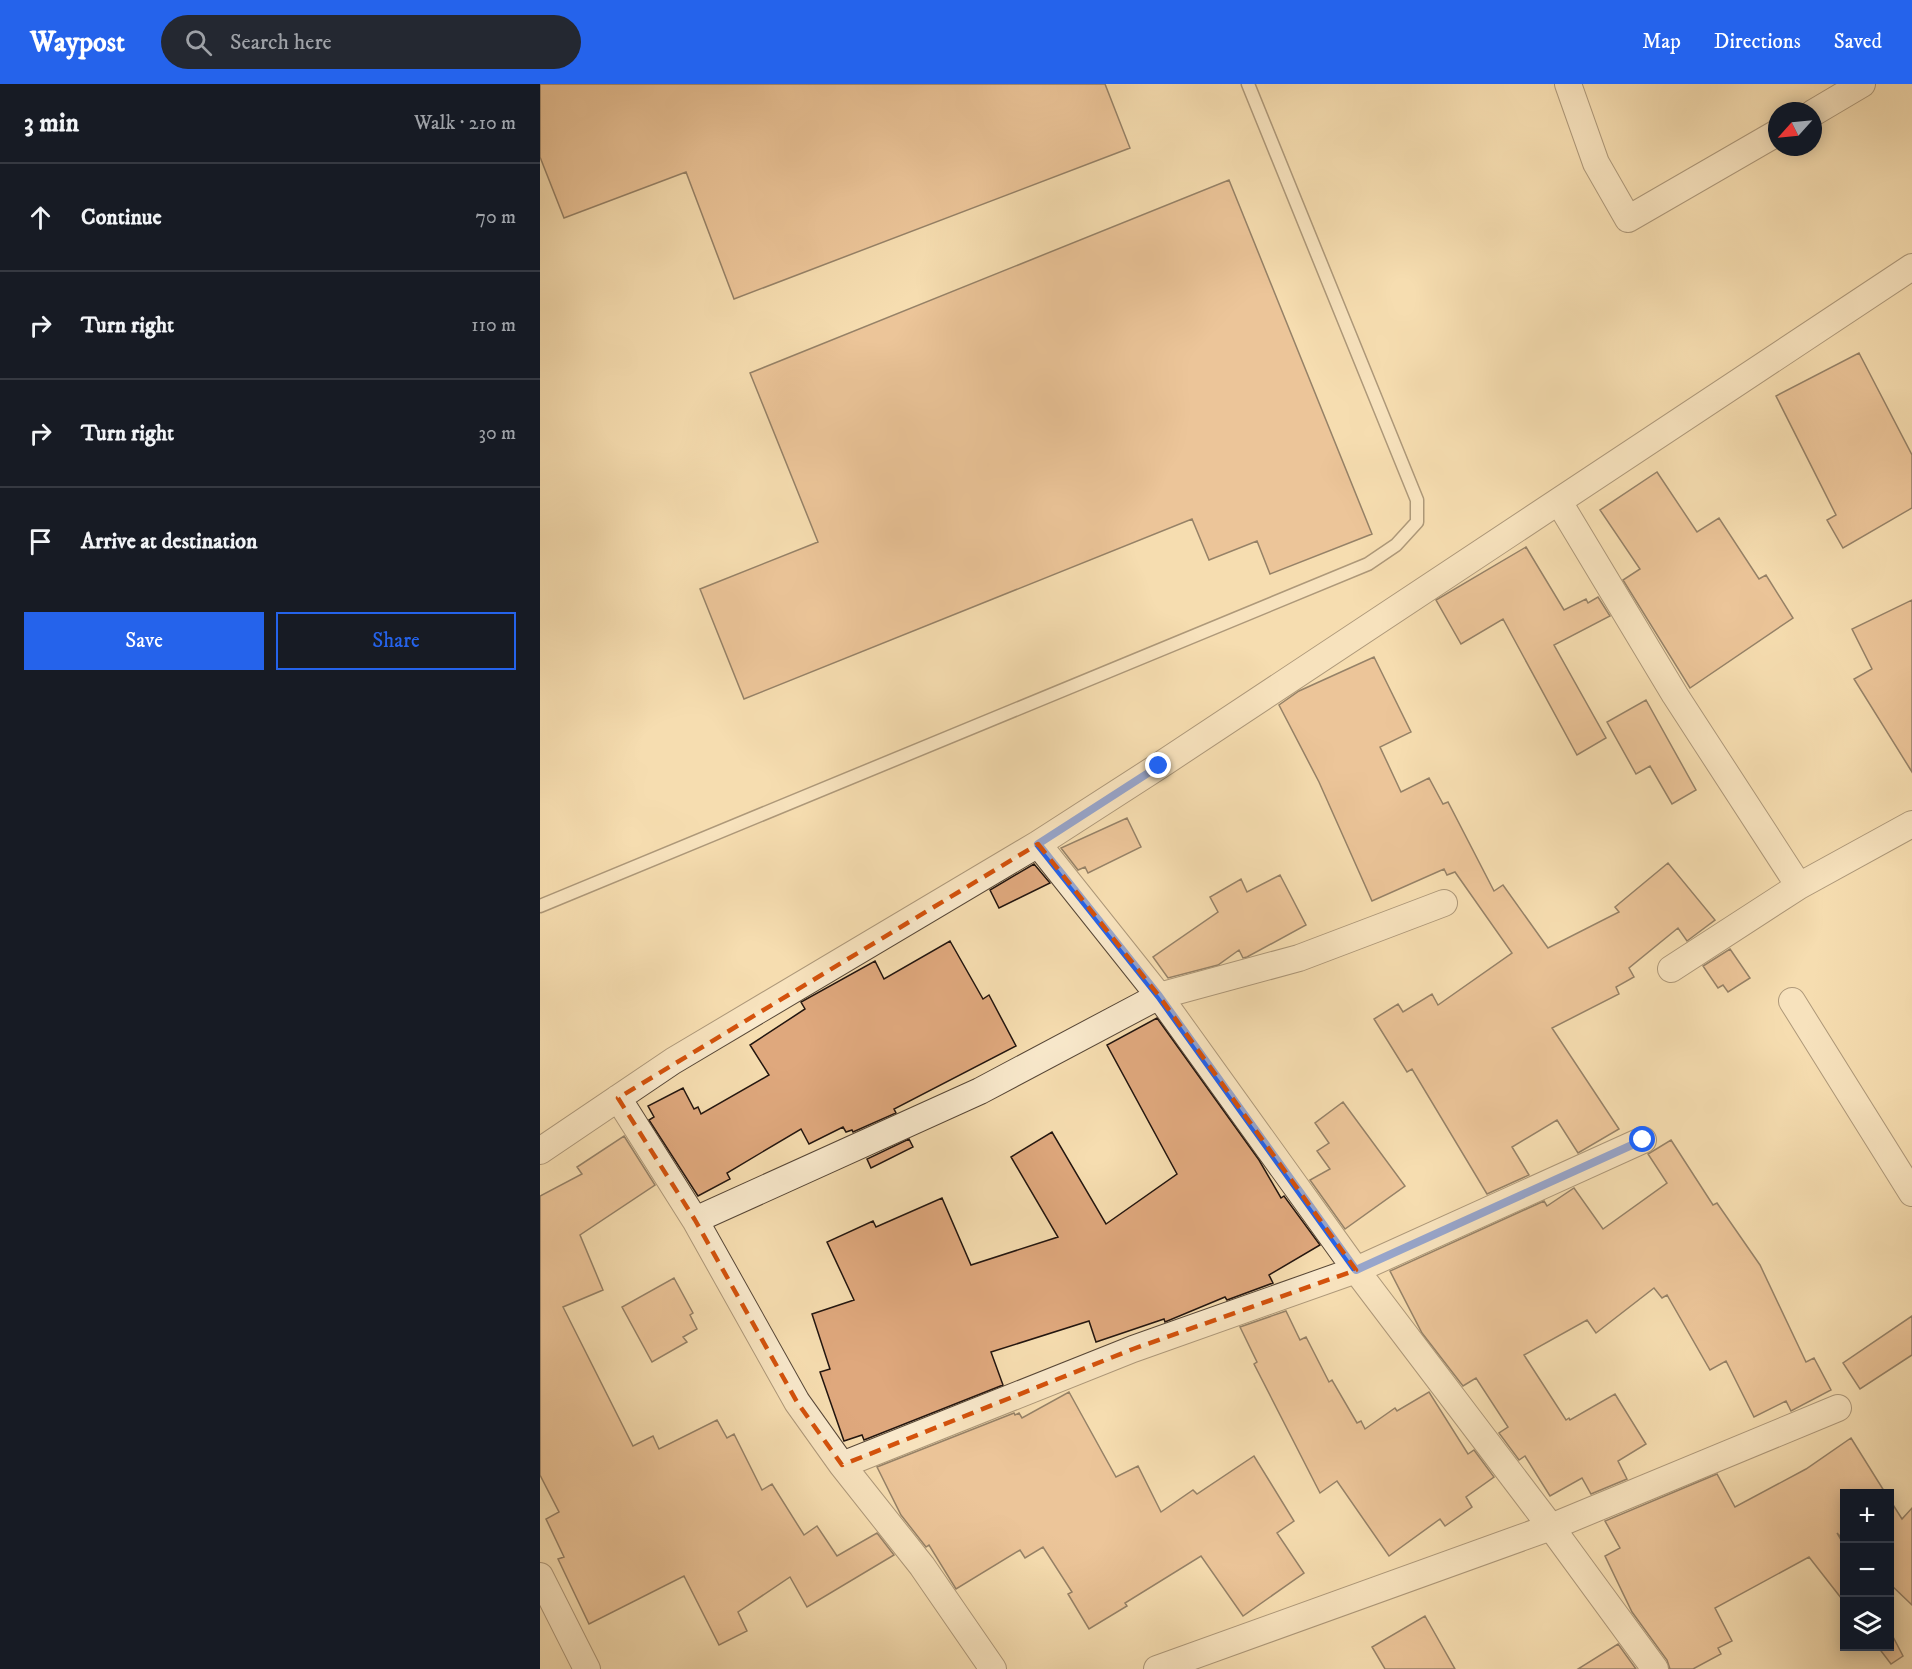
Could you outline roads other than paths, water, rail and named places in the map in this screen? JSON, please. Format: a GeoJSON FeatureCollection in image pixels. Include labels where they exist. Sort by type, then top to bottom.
{"type":"FeatureCollection","features":[{"type":"Feature","properties":{"kind":"street"},"geometry":{"type":"LineString","coordinates":[[1568,84],[1596,163],[1628,219],[1768,138]]}},
{"type":"Feature","properties":{"kind":"street"},"geometry":{"type":"LineString","coordinates":[[1822,107],[1862,84]]}},
{"type":"Feature","properties":{"kind":"street"},"geometry":{"type":"LineString","coordinates":[[540,1151],[673,1061],[1038,844],[1912,267]]}},
{"type":"Feature","properties":{"kind":"street"},"geometry":{"type":"LineString","coordinates":[[1559,502],[1675,695],[1799,886]]}},
{"type":"Feature","properties":{"kind":"street"},"geometry":{"type":"LineString","coordinates":[[1671,969],[1799,886],[1912,824]]}},
{"type":"Feature","properties":{"kind":"street"},"geometry":{"type":"LineString","coordinates":[[1038,844],[1159,996],[1356,1270],[1551,1527],[1655,1669]]}},
{"type":"Feature","properties":{"kind":"street"},"geometry":{"type":"LineString","coordinates":[[695,1220],[980,1091],[1159,996],[1299,958],[1444,903]]}},
{"type":"Feature","properties":{"kind":"street"},"geometry":{"type":"LineString","coordinates":[[1792,1001],[1912,1193]]}},
{"type":"Feature","properties":{"kind":"street"},"geometry":{"type":"LineString","coordinates":[[618,1098],[695,1220],[797,1402],[842,1465],[922,1566],[993,1669]]}},
{"type":"Feature","properties":{"kind":"street"},"geometry":{"type":"LineString","coordinates":[[842,1465],[1133,1348],[1356,1270],[1643,1140]]}},
{"type":"Feature","properties":{"kind":"street"},"geometry":{"type":"LineString","coordinates":[[1157,1669],[1551,1527],[1838,1408]]}},
{"type":"Feature","properties":{"kind":"street"},"geometry":{"type":"LineString","coordinates":[[540,1576],[587,1669]]}},
{"type":"Feature","properties":{"kind":"lane"},"geometry":{"type":"LineString","coordinates":[[540,906],[1368,564],[1396,545],[1417,522],[1417,500],[1248,84]]}}]}
